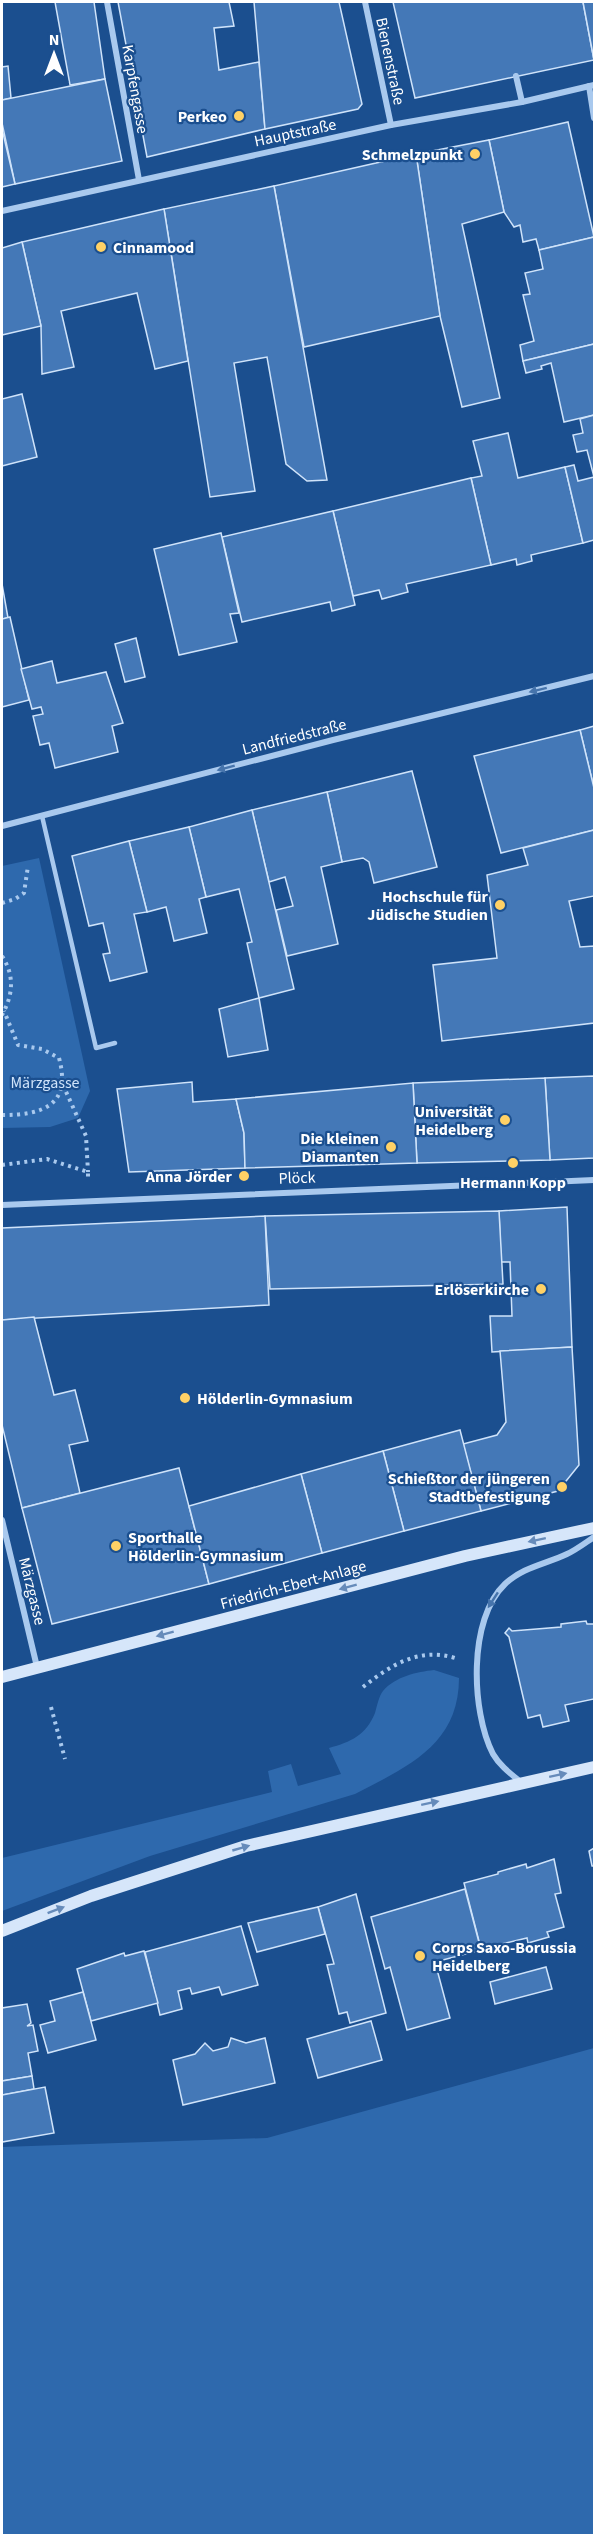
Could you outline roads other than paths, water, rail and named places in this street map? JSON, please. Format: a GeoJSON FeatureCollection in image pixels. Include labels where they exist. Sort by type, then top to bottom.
{"type":"FeatureCollection","features":[{"type":"Feature","properties":{"kind":"main road","name":"Friedrich-Ebert-Anlage"},"geometry":{"type":"LineString","coordinates":[[2,1677],[465,1556],[594,1528]]}},
{"type":"Feature","properties":{"kind":"main road"},"geometry":{"type":"LineString","coordinates":[[2,1931],[91,1896],[246,1846],[594,1767]]}},
{"type":"Feature","properties":{"kind":"street","name":"Karpfengasse"},"geometry":{"type":"LineString","coordinates":[[107,2],[139,180]]}},
{"type":"Feature","properties":{"kind":"street","name":"Bienenstraße"},"geometry":{"type":"LineString","coordinates":[[365,2],[391,125]]}},
{"type":"Feature","properties":{"kind":"street"},"geometry":{"type":"LineString","coordinates":[[516,76],[522,102]]}},
{"type":"Feature","properties":{"kind":"street","name":"Hauptstraße"},"geometry":{"type":"LineString","coordinates":[[2,211],[391,125],[522,102],[592,86]]}},
{"type":"Feature","properties":{"kind":"street"},"geometry":{"type":"LineString","coordinates":[[592,86],[594,118]]}},
{"type":"Feature","properties":{"kind":"street","name":"Landfriedstraße"},"geometry":{"type":"LineString","coordinates":[[2,826],[333,740],[594,676]]}},
{"type":"Feature","properties":{"kind":"street","name":"Plöck"},"geometry":{"type":"LineString","coordinates":[[2,1205],[594,1180]]}},
{"type":"Feature","properties":{"kind":"street","name":"Märzgasse"},"geometry":{"type":"LineString","coordinates":[[2,1520],[38,1667]]}},
{"type":"Feature","properties":{"kind":"street"},"geometry":{"type":"LineString","coordinates":[[522,1783],[502,1767],[485,1737],[478,1670],[480,1629],[496,1593],[513,1577],[567,1554],[594,1538]]}},
{"type":"Feature","properties":{"kind":"lane"},"geometry":{"type":"LineString","coordinates":[[42,816],[96,1048],[115,1043]]}},
{"type":"Feature","properties":{"kind":"place","name":"Perkeo"},"geometry":{"type":"Point","coordinates":[239,116]}},
{"type":"Feature","properties":{"kind":"place","name":"Schmelzpunkt"},"geometry":{"type":"Point","coordinates":[475,154]}},
{"type":"Feature","properties":{"kind":"place","name":"Cinnamood"},"geometry":{"type":"Point","coordinates":[101,247]}},
{"type":"Feature","properties":{"kind":"place","name":"Hochschule für Jüdische Studien"},"geometry":{"type":"Point","coordinates":[500,905]}},
{"type":"Feature","properties":{"kind":"place","name":"Universität Heidelberg"},"geometry":{"type":"Point","coordinates":[505,1120]}},
{"type":"Feature","properties":{"kind":"place","name":"Die kleinen Diamanten"},"geometry":{"type":"Point","coordinates":[391,1147]}},
{"type":"Feature","properties":{"kind":"place","name":"Hermann Kopp"},"geometry":{"type":"Point","coordinates":[513,1163]}},
{"type":"Feature","properties":{"kind":"place","name":"Anna Jörder"},"geometry":{"type":"Point","coordinates":[244,1176]}},
{"type":"Feature","properties":{"kind":"place","name":"Erlöserkirche"},"geometry":{"type":"Point","coordinates":[541,1289]}},
{"type":"Feature","properties":{"kind":"place","name":"Hölderlin-Gymnasium"},"geometry":{"type":"Point","coordinates":[185,1398]}},
{"type":"Feature","properties":{"kind":"place","name":"Schießtor der jüngeren Stadtbefestigung"},"geometry":{"type":"Point","coordinates":[562,1487]}},
{"type":"Feature","properties":{"kind":"place","name":"Sporthalle Hölderlin-Gymnasium"},"geometry":{"type":"Point","coordinates":[116,1546]}},
{"type":"Feature","properties":{"kind":"place","name":"Corps Saxo-Borussia Heidelberg"},"geometry":{"type":"Point","coordinates":[420,1956]}}]}
